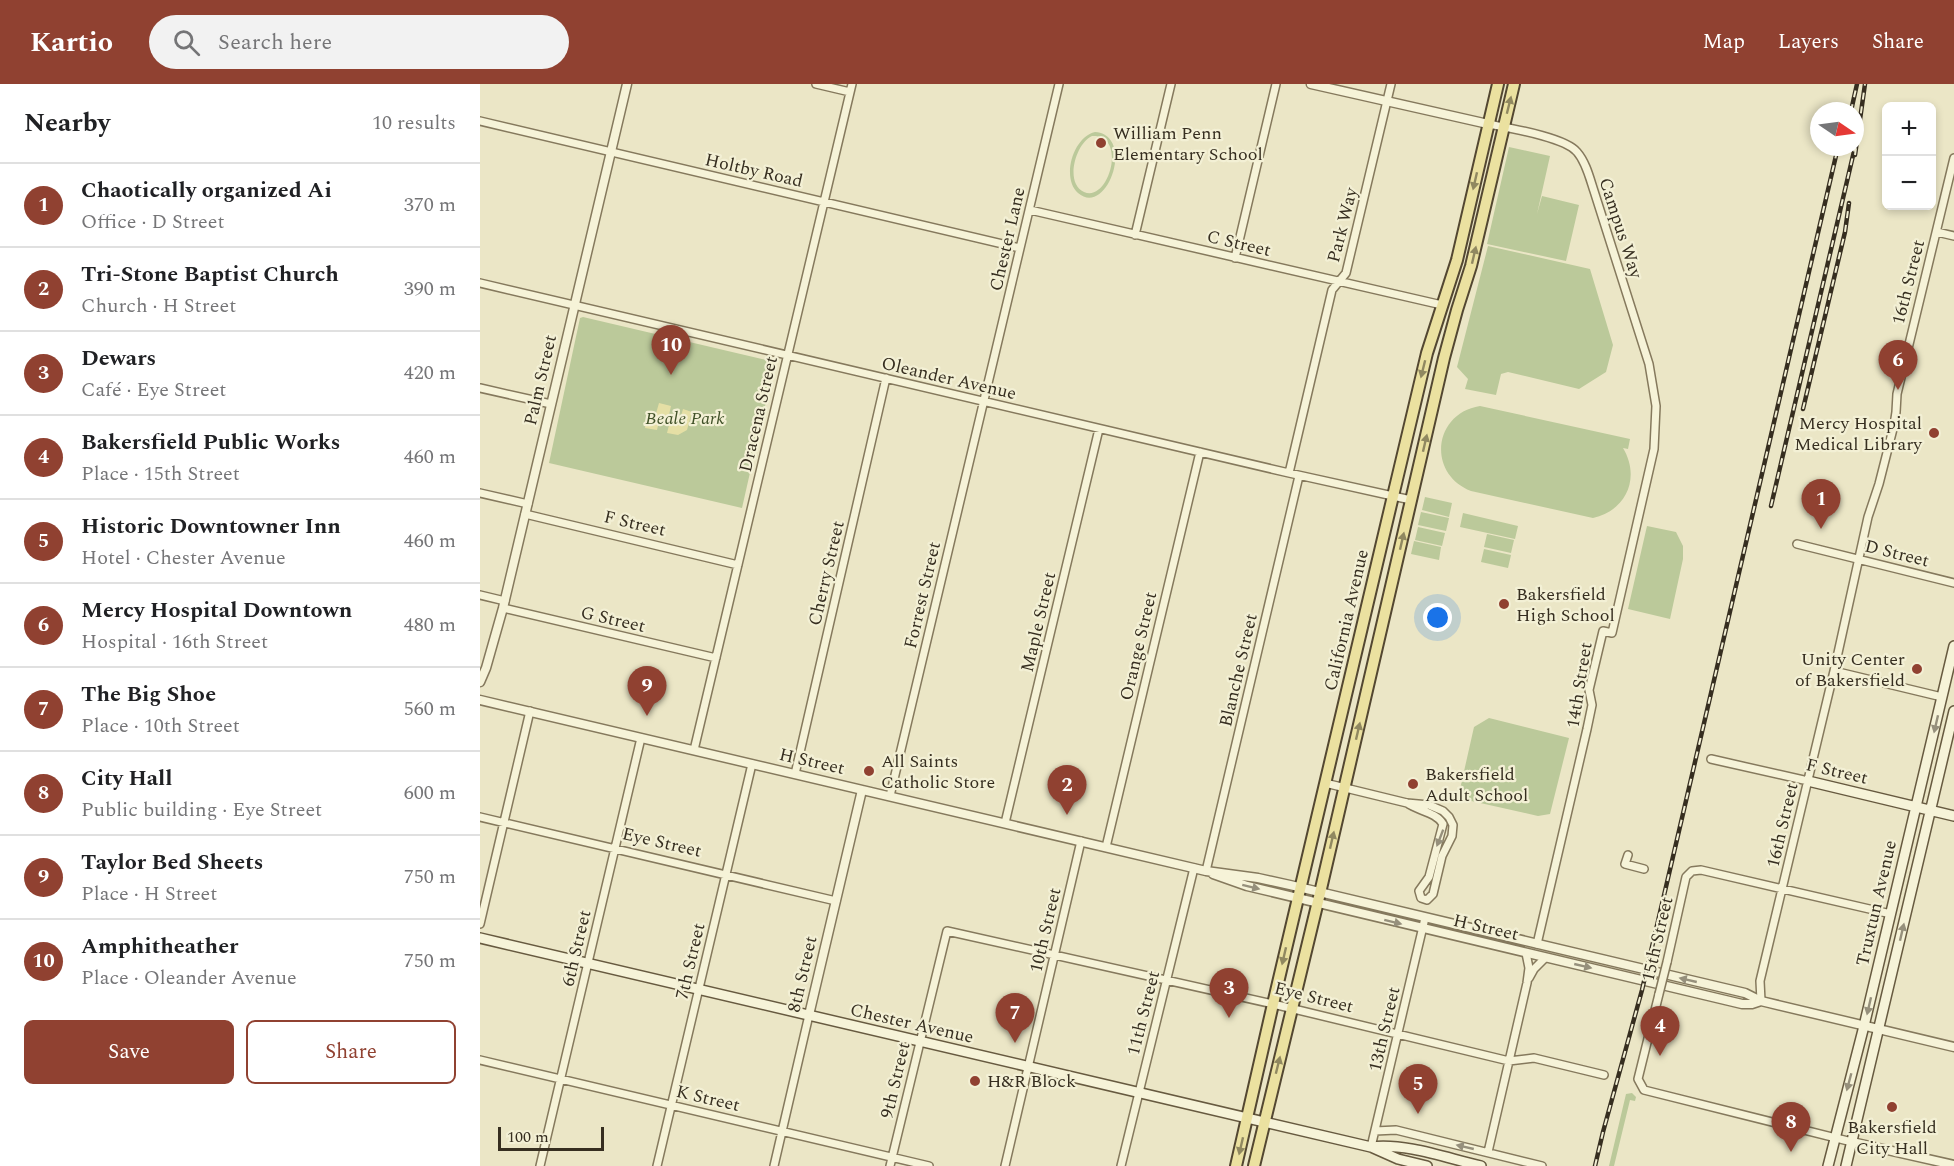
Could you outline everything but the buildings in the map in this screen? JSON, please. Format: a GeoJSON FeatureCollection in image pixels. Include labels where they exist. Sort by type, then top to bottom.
{"type":"FeatureCollection","features":[{"type":"Feature","properties":{"kind":"main road","name":"California Avenue"},"geometry":{"type":"LineString","coordinates":[[1236,1166],[1272,1004],[1393,496],[1428,353],[1457,260],[1498,84]]}},
{"type":"Feature","properties":{"kind":"main road","name":"California Avenue"},"geometry":{"type":"LineString","coordinates":[[1254,1166],[1319,898],[1444,358],[1471,266],[1514,84]]}},
{"type":"Feature","properties":{"kind":"main road","name":"Truxtun Avenue"},"geometry":{"type":"LineString","coordinates":[[1828,1166],[1864,1026],[1954,646]]}},
{"type":"Feature","properties":{"kind":"main road","name":"Truxtun Avenue"},"geometry":{"type":"LineString","coordinates":[[1846,1166],[1954,711]]}},
{"type":"Feature","properties":{"kind":"main road","name":"F Street"},"geometry":{"type":"LineString","coordinates":[[1808,781],[1954,816]]}},
{"type":"Feature","properties":{"kind":"main road","name":"Chester Avenue"},"geometry":{"type":"LineString","coordinates":[[480,938],[1371,1147],[1401,1163],[1427,1166]]}},
{"type":"Feature","properties":{"kind":"main road","name":"Chester Avenue"},"geometry":{"type":"LineString","coordinates":[[1371,1147],[1384,1146],[1419,1152],[1481,1166]]}},
{"type":"Feature","properties":{"kind":"street","name":"Palm Street"},"geometry":{"type":"LineString","coordinates":[[480,682],[504,605],[627,84]]}},
{"type":"Feature","properties":{"kind":"street"},"geometry":{"type":"LineString","coordinates":[[816,84],[851,88]]}},
{"type":"Feature","properties":{"kind":"street","name":"Chester Lane"},"geometry":{"type":"LineString","coordinates":[[984,401],[1059,84]]}},
{"type":"Feature","properties":{"kind":"street"},"geometry":{"type":"LineString","coordinates":[[1135,235],[1171,84]]}},
{"type":"Feature","properties":{"kind":"street"},"geometry":{"type":"LineString","coordinates":[[1235,258],[1276,84]]}},
{"type":"Feature","properties":{"kind":"street"},"geometry":{"type":"LineString","coordinates":[[1311,84],[1488,124]]}},
{"type":"Feature","properties":{"kind":"street","name":"Park Way"},"geometry":{"type":"LineString","coordinates":[[1289,473],[1332,290],[1346,273],[1391,84]]}},
{"type":"Feature","properties":{"kind":"street","name":"Dracena Street"},"geometry":{"type":"LineString","coordinates":[[694,750],[851,88]]}},
{"type":"Feature","properties":{"kind":"street","name":"Holtby Road"},"geometry":{"type":"LineString","coordinates":[[480,121],[1020,249]]}},
{"type":"Feature","properties":{"kind":"street","name":"Campus Way"},"geometry":{"type":"LineString","coordinates":[[1488,124],[1565,142],[1577,152],[1594,191],[1649,364],[1656,406]]}},
{"type":"Feature","properties":{"kind":"street","name":"16th Street"},"geometry":{"type":"LineString","coordinates":[[1761,1001],[1759,988],[1761,975],[1834,671],[1858,559],[1894,425],[1896,394],[1954,158]]}},
{"type":"Feature","properties":{"kind":"street","name":"C Street"},"geometry":{"type":"LineString","coordinates":[[1030,210],[1442,305]]}},
{"type":"Feature","properties":{"kind":"street"},"geometry":{"type":"LineString","coordinates":[[1937,232],[1954,236]]}},
{"type":"Feature","properties":{"kind":"street","name":"Oleander Avenue"},"geometry":{"type":"LineString","coordinates":[[480,283],[1299,476],[1411,500]]}},
{"type":"Feature","properties":{"kind":"street","name":"Cherry Street"},"geometry":{"type":"LineString","coordinates":[[795,774],[886,378]]}},
{"type":"Feature","properties":{"kind":"street"},"geometry":{"type":"LineString","coordinates":[[480,388],[551,404]]}},
{"type":"Feature","properties":{"kind":"street","name":"Forrest Street"},"geometry":{"type":"LineString","coordinates":[[890,796],[984,401]]}},
{"type":"Feature","properties":{"kind":"street","name":"14th Street"},"geometry":{"type":"LineString","coordinates":[[1537,944],[1592,705],[1589,690],[1603,631],[1612,633],[1654,449],[1657,426],[1656,406]]}},
{"type":"Feature","properties":{"kind":"street","name":"Maple Street"},"geometry":{"type":"LineString","coordinates":[[1005,823],[1099,429]]}},
{"type":"Feature","properties":{"kind":"street","name":"Orange Street"},"geometry":{"type":"LineString","coordinates":[[1106,847],[1200,452]]}},
{"type":"Feature","properties":{"kind":"street","name":"Blanche Street"},"geometry":{"type":"LineString","coordinates":[[1206,871],[1299,476]]}},
{"type":"Feature","properties":{"kind":"street"},"geometry":{"type":"LineString","coordinates":[[480,493],[528,504]]}},
{"type":"Feature","properties":{"kind":"street","name":"F Street"},"geometry":{"type":"LineString","coordinates":[[525,514],[738,565]]}},
{"type":"Feature","properties":{"kind":"street","name":"D Street"},"geometry":{"type":"LineString","coordinates":[[1797,544],[1954,583]]}},
{"type":"Feature","properties":{"kind":"street","name":"G Street"},"geometry":{"type":"LineString","coordinates":[[480,596],[504,605],[716,658]]}},
{"type":"Feature","properties":{"kind":"street"},"geometry":{"type":"LineString","coordinates":[[1834,671],[1942,697]]}},
{"type":"Feature","properties":{"kind":"street","name":"H Street"},"geometry":{"type":"LineString","coordinates":[[480,700],[1206,871],[1258,878],[1299,893],[1423,929],[1482,943],[1742,1004],[1761,1001]]}},
{"type":"Feature","properties":{"kind":"street"},"geometry":{"type":"LineString","coordinates":[[480,924],[530,711]]}},
{"type":"Feature","properties":{"kind":"street","name":"6th Street"},"geometry":{"type":"LineString","coordinates":[[540,1166],[641,738]]}},
{"type":"Feature","properties":{"kind":"street","name":"F Street"},"geometry":{"type":"LineString","coordinates":[[1711,759],[1808,781]]}},
{"type":"Feature","properties":{"kind":"street","name":"7th Street"},"geometry":{"type":"LineString","coordinates":[[657,1166],[752,764]]}},
{"type":"Feature","properties":{"kind":"street"},"geometry":{"type":"LineString","coordinates":[[1325,783],[1407,803],[1434,806],[1447,814],[1453,825],[1452,836],[1442,856],[1433,894],[1427,900],[1421,898],[1419,891],[1429,877],[1443,824],[1439,818],[1415,809],[1407,803]]}},
{"type":"Feature","properties":{"kind":"street","name":"8th Street"},"geometry":{"type":"LineString","coordinates":[[774,1166],[862,790]]}},
{"type":"Feature","properties":{"kind":"street","name":"Eye Street"},"geometry":{"type":"LineString","coordinates":[[480,817],[836,901]]}},
{"type":"Feature","properties":{"kind":"street","name":"10th Street"},"geometry":{"type":"LineString","coordinates":[[1005,1166],[1081,841]]}},
{"type":"Feature","properties":{"kind":"street"},"geometry":{"type":"LineString","coordinates":[[1628,855],[1625,864],[1644,869]]}},
{"type":"Feature","properties":{"kind":"street","name":"11th Street"},"geometry":{"type":"LineString","coordinates":[[1121,1166],[1194,868]]}},
{"type":"Feature","properties":{"kind":"street","name":"15th Street"},"geometry":{"type":"LineString","coordinates":[[1782,890],[1701,870],[1692,871],[1686,877],[1638,1078],[1644,1090],[1650,1093],[1835,1137]]}},
{"type":"Feature","properties":{"kind":"street"},"geometry":{"type":"LineString","coordinates":[[1782,890],[1891,914]]}},
{"type":"Feature","properties":{"kind":"street","name":"H Street"},"geometry":{"type":"LineString","coordinates":[[1319,898],[1425,918],[1537,944],[1745,993],[1761,1001],[1954,1047]]}},
{"type":"Feature","properties":{"kind":"street","name":"13th Street"},"geometry":{"type":"LineString","coordinates":[[1371,1147],[1425,918]]}},
{"type":"Feature","properties":{"kind":"street","name":"Eye Street"},"geometry":{"type":"LineString","coordinates":[[947,931],[1272,1004],[1509,1061],[1534,1058],[1604,1075]]}},
{"type":"Feature","properties":{"kind":"street","name":"9th Street"},"geometry":{"type":"LineString","coordinates":[[890,1166],[947,931]]}},
{"type":"Feature","properties":{"kind":"street"},"geometry":{"type":"LineString","coordinates":[[1482,943],[1500,943],[1528,948],[1537,944]]}},
{"type":"Feature","properties":{"kind":"street"},"geometry":{"type":"LineString","coordinates":[[1488,1152],[1527,983],[1529,968],[1526,953]]}},
{"type":"Feature","properties":{"kind":"street"},"geometry":{"type":"LineString","coordinates":[[1527,983],[1534,969],[1545,957]]}},
{"type":"Feature","properties":{"kind":"street","name":"16th Street"},"geometry":{"type":"LineString","coordinates":[[1745,993],[1755,986],[1761,975]]}},
{"type":"Feature","properties":{"kind":"street","name":"K Street"},"geometry":{"type":"LineString","coordinates":[[480,1060],[929,1166]]}},
{"type":"Feature","properties":{"kind":"street"},"geometry":{"type":"LineString","coordinates":[[1375,1131],[1396,1130],[1542,1166]]}},
{"type":"Feature","properties":{"kind":"street"},"geometry":{"type":"LineString","coordinates":[[1835,1137],[1954,1165]]}},
{"type":"Feature","properties":{"kind":"green space"},"geometry":{"type":"Polygon","coordinates":[[[1095,132],[1107,137],[1114,146],[1115,159],[1113,173],[1107,185],[1099,194],[1089,198],[1078,193],[1070,178],[1075,150],[1087,135],[1095,132]],[[1092,136],[1081,146],[1077,154],[1074,163],[1075,180],[1084,192],[1093,193],[1101,188],[1107,179],[1112,156],[1109,145],[1103,138],[1092,136]]]}},
{"type":"Feature","properties":{"kind":"green space"},"geometry":{"type":"Polygon","coordinates":[[[1509,147],[1550,156],[1537,214],[1542,196],[1579,205],[1566,261],[1487,244],[1509,147]]]}},
{"type":"Feature","properties":{"kind":"green space"},"geometry":{"type":"Polygon","coordinates":[[[1488,246],[1590,269],[1613,345],[1606,372],[1579,389],[1508,372],[1501,374],[1496,395],[1465,389],[1468,379],[1457,367],[1488,246]]]}},
{"type":"Feature","properties":{"kind":"green space","name":"Beale Park"},"geometry":{"type":"Polygon","coordinates":[[[580,318],[775,362],[742,508],[549,463],[580,318]]]}},
{"type":"Feature","properties":{"kind":"green space"},"geometry":{"type":"Polygon","coordinates":[[[1480,406],[1630,439],[1628,449],[1623,448],[1631,471],[1627,492],[1622,501],[1605,514],[1593,518],[1471,491],[1457,482],[1447,471],[1442,458],[1441,444],[1445,431],[1453,420],[1465,411],[1480,406]]]}},
{"type":"Feature","properties":{"kind":"green space"},"geometry":{"type":"Polygon","coordinates":[[[1425,497],[1452,503],[1449,517],[1422,510],[1425,497]]]}},
{"type":"Feature","properties":{"kind":"green space"},"geometry":{"type":"Polygon","coordinates":[[[1421,512],[1449,518],[1446,531],[1418,525],[1421,512]]]}},
{"type":"Feature","properties":{"kind":"green space"},"geometry":{"type":"Polygon","coordinates":[[[1463,513],[1518,526],[1515,539],[1460,527],[1463,513]]]}},
{"type":"Feature","properties":{"kind":"green space"},"geometry":{"type":"Polygon","coordinates":[[[1647,526],[1676,532],[1683,546],[1683,559],[1670,619],[1628,609],[1647,526]]]}},
{"type":"Feature","properties":{"kind":"green space"},"geometry":{"type":"Polygon","coordinates":[[[1418,527],[1445,533],[1442,546],[1415,540],[1418,527]]]}},
{"type":"Feature","properties":{"kind":"green space"},"geometry":{"type":"Polygon","coordinates":[[[1487,534],[1514,540],[1511,553],[1484,547],[1487,534]]]}},
{"type":"Feature","properties":{"kind":"green space"},"geometry":{"type":"Polygon","coordinates":[[[1414,541],[1441,547],[1439,560],[1411,554],[1414,541]]]}},
{"type":"Feature","properties":{"kind":"green space"},"geometry":{"type":"Polygon","coordinates":[[[1484,549],[1511,555],[1508,568],[1481,562],[1484,549]]]}},
{"type":"Feature","properties":{"kind":"green space"},"geometry":{"type":"Polygon","coordinates":[[[1489,718],[1569,738],[1550,814],[1538,816],[1458,798],[1474,727],[1489,718]]]}},
{"type":"Feature","properties":{"kind":"green space"},"geometry":{"type":"Polygon","coordinates":[[[1632,1093],[1636,1097],[1635,1101],[1630,1100],[1614,1166],[1609,1166],[1626,1094],[1632,1093]]]}},
{"type":"Feature","properties":{"kind":"sand"},"geometry":{"type":"Polygon","coordinates":[[[659,403],[671,406],[668,419],[660,417],[657,430],[645,428],[647,416],[655,417],[659,403]]]}},
{"type":"Feature","properties":{"kind":"sand"},"geometry":{"type":"Polygon","coordinates":[[[683,409],[692,412],[687,430],[678,435],[667,433],[670,421],[679,423],[683,409]]]}},
{"type":"Feature","properties":{"kind":"railway"},"geometry":{"type":"LineString","coordinates":[[1853,102],[1857,84]]}},
{"type":"Feature","properties":{"kind":"railway"},"geometry":{"type":"LineString","coordinates":[[1862,102],[1865,84]]}},
{"type":"Feature","properties":{"kind":"railway"},"geometry":{"type":"LineString","coordinates":[[1595,1166],[1642,990],[1836,156]]}},
{"type":"Feature","properties":{"kind":"railway"},"geometry":{"type":"LineString","coordinates":[[1771,506],[1853,156]]}},
{"type":"Feature","properties":{"kind":"railway"},"geometry":{"type":"LineString","coordinates":[[1803,409],[1845,232],[1849,203]]}},
{"type":"Feature","properties":{"kind":"place","name":"William Penn Elementary School"},"geometry":{"type":"Point","coordinates":[1101,143]}},
{"type":"Feature","properties":{"kind":"place","name":"Amphitheather"},"geometry":{"type":"Point","coordinates":[671,375]}},
{"type":"Feature","properties":{"kind":"place","name":"Mercy Hospital Downtown"},"geometry":{"type":"Point","coordinates":[1898,390]}},
{"type":"Feature","properties":{"kind":"place","name":"Mercy Hospital Medical Library"},"geometry":{"type":"Point","coordinates":[1934,433]}},
{"type":"Feature","properties":{"kind":"place","name":"Chaotically organized Ai"},"geometry":{"type":"Point","coordinates":[1821,529]}},
{"type":"Feature","properties":{"kind":"place","name":"Bakersfield High School"},"geometry":{"type":"Point","coordinates":[1504,604]}},
{"type":"Feature","properties":{"kind":"place","name":"Unity Center of Bakersfield"},"geometry":{"type":"Point","coordinates":[1917,669]}},
{"type":"Feature","properties":{"kind":"place","name":"Taylor Bed Sheets"},"geometry":{"type":"Point","coordinates":[647,716]}},
{"type":"Feature","properties":{"kind":"place","name":"All Saints Catholic Store"},"geometry":{"type":"Point","coordinates":[869,771]}},
{"type":"Feature","properties":{"kind":"place","name":"Bakersfield Adult School"},"geometry":{"type":"Point","coordinates":[1413,784]}},
{"type":"Feature","properties":{"kind":"place","name":"Tri-Stone Baptist Church"},"geometry":{"type":"Point","coordinates":[1067,815]}},
{"type":"Feature","properties":{"kind":"place","name":"Dewars"},"geometry":{"type":"Point","coordinates":[1229,1018]}},
{"type":"Feature","properties":{"kind":"place","name":"The Big Shoe"},"geometry":{"type":"Point","coordinates":[1015,1043]}},
{"type":"Feature","properties":{"kind":"place","name":"Bakersfield Public Works"},"geometry":{"type":"Point","coordinates":[1660,1056]}},
{"type":"Feature","properties":{"kind":"place","name":"H&R Block"},"geometry":{"type":"Point","coordinates":[975,1081]}},
{"type":"Feature","properties":{"kind":"place","name":"Bakersfield City Hall"},"geometry":{"type":"Point","coordinates":[1892,1107]}},
{"type":"Feature","properties":{"kind":"place","name":"Historic Downtowner Inn"},"geometry":{"type":"Point","coordinates":[1418,1114]}},
{"type":"Feature","properties":{"kind":"place","name":"City Hall"},"geometry":{"type":"Point","coordinates":[1791,1152]}}]}
